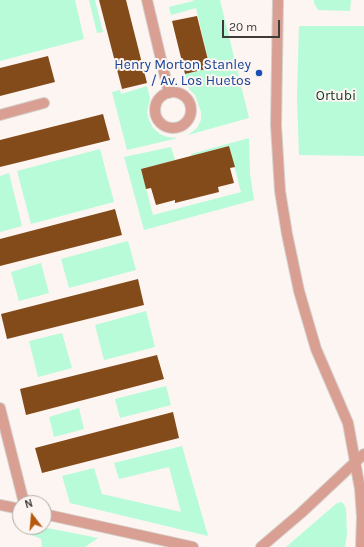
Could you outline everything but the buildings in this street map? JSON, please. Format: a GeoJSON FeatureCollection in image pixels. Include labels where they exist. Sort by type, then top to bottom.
{"type":"FeatureCollection","features":[{"type":"Feature","properties":{"kind":"street"},"geometry":{"type":"LineString","coordinates":[[147,0],[169,93]]}},
{"type":"Feature","properties":{"kind":"street"},"geometry":{"type":"LineString","coordinates":[[278,0],[276,126],[280,191],[299,291],[316,349],[348,423],[360,489],[362,517],[361,547]]}},
{"type":"Feature","properties":{"kind":"street"},"geometry":{"type":"LineString","coordinates":[[0,114],[44,103]]}},
{"type":"Feature","properties":{"kind":"street"},"geometry":{"type":"LineString","coordinates":[[0,408],[21,495]]}},
{"type":"Feature","properties":{"kind":"street"},"geometry":{"type":"LineString","coordinates":[[261,547],[301,513],[364,454]]}},
{"type":"Feature","properties":{"kind":"street"},"geometry":{"type":"LineString","coordinates":[[0,505],[12,507]]}},
{"type":"Feature","properties":{"kind":"street"},"geometry":{"type":"LineString","coordinates":[[52,516],[193,547]]}},
{"type":"Feature","properties":{"kind":"green space"},"geometry":{"type":"Polygon","coordinates":[[[0,0],[75,0],[84,39],[0,61],[0,0]]]}},
{"type":"Feature","properties":{"kind":"green space"},"geometry":{"type":"Polygon","coordinates":[[[89,0],[95,0],[103,32],[97,33],[89,0]]]}},
{"type":"Feature","properties":{"kind":"green space"},"geometry":{"type":"Polygon","coordinates":[[[193,0],[220,0],[249,118],[188,135],[197,128],[201,120],[201,112],[195,95],[189,89],[185,74],[210,68],[196,8],[171,15],[169,7],[193,0]]]}},
{"type":"Feature","properties":{"kind":"green space"},"geometry":{"type":"Polygon","coordinates":[[[314,0],[351,0],[350,11],[318,10],[314,0]]]}},
{"type":"Feature","properties":{"kind":"green space","name":"Ortubi"},"geometry":{"type":"Polygon","coordinates":[[[299,26],[364,26],[364,156],[299,155],[297,98],[299,26]]]}},
{"type":"Feature","properties":{"kind":"green space"},"geometry":{"type":"Polygon","coordinates":[[[147,86],[150,98],[147,112],[153,128],[160,134],[167,137],[178,138],[127,150],[112,92],[120,90],[121,94],[147,86]]]}},
{"type":"Feature","properties":{"kind":"green space"},"geometry":{"type":"Polygon","coordinates":[[[249,138],[250,173],[254,200],[144,230],[124,157],[171,147],[175,160],[141,169],[153,215],[241,192],[229,146],[191,156],[191,154],[249,138]]]}},
{"type":"Feature","properties":{"kind":"green space"},"geometry":{"type":"Polygon","coordinates":[[[100,149],[114,202],[31,224],[17,171],[100,149]]]}},
{"type":"Feature","properties":{"kind":"green space"},"geometry":{"type":"Polygon","coordinates":[[[9,173],[22,226],[0,232],[0,176],[9,173]]]}},
{"type":"Feature","properties":{"kind":"green space"},"geometry":{"type":"Polygon","coordinates":[[[128,241],[136,270],[69,288],[61,259],[128,241]]]}},
{"type":"Feature","properties":{"kind":"green space"},"geometry":{"type":"Polygon","coordinates":[[[41,263],[49,293],[19,301],[11,272],[41,263]]]}},
{"type":"Feature","properties":{"kind":"green space"},"geometry":{"type":"Polygon","coordinates":[[[146,311],[155,347],[104,360],[95,325],[146,311]]]}},
{"type":"Feature","properties":{"kind":"green space"},"geometry":{"type":"Polygon","coordinates":[[[62,333],[72,368],[38,377],[29,341],[62,333]]]}},
{"type":"Feature","properties":{"kind":"green space"},"geometry":{"type":"Polygon","coordinates":[[[166,386],[171,405],[120,418],[115,399],[166,386]]]}},
{"type":"Feature","properties":{"kind":"green space"},"geometry":{"type":"Polygon","coordinates":[[[79,408],[84,429],[54,437],[49,417],[79,408]]]}},
{"type":"Feature","properties":{"kind":"green space"},"geometry":{"type":"Polygon","coordinates":[[[182,446],[208,536],[70,503],[62,476],[94,468],[102,494],[181,512],[169,467],[119,479],[114,463],[182,446]]]}},
{"type":"Feature","properties":{"kind":"green space"},"geometry":{"type":"Polygon","coordinates":[[[342,502],[346,508],[347,535],[345,547],[286,547],[337,503],[342,502]]]}},
{"type":"Feature","properties":{"kind":"green space"},"geometry":{"type":"Polygon","coordinates":[[[52,529],[98,538],[85,547],[42,547],[41,539],[32,535],[52,535],[52,529]]]}},
{"type":"Feature","properties":{"kind":"place","name":"Henry Morton Stanley / Av. Los Huetos"},"geometry":{"type":"Point","coordinates":[259,73]}}]}
